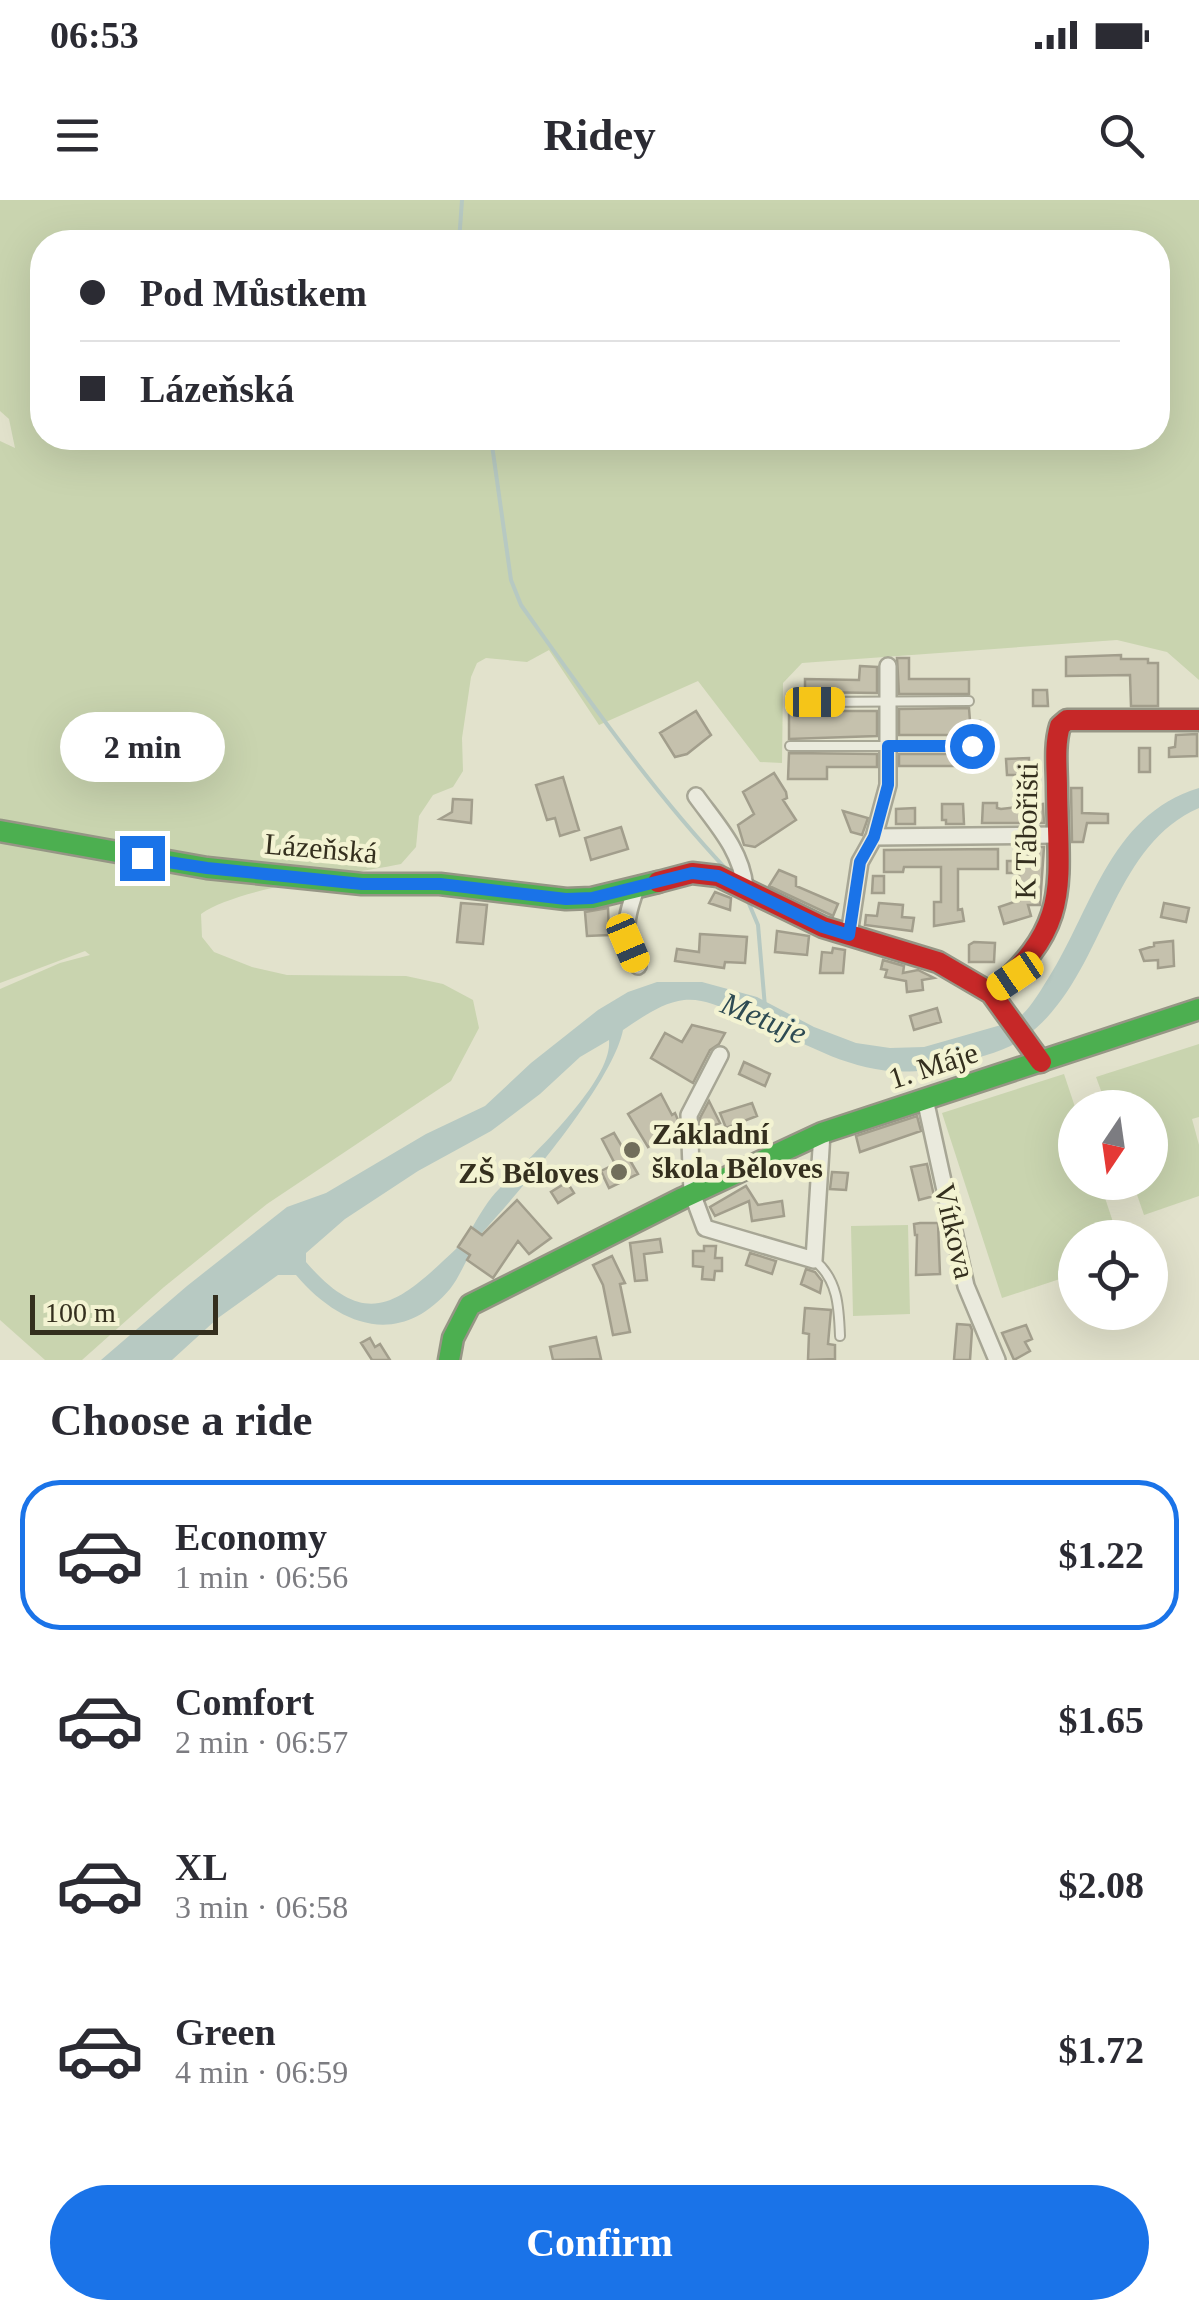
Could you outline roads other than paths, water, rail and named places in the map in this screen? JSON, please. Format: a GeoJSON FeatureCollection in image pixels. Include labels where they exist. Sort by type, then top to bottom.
{"type":"FeatureCollection","features":[{"type":"Feature","properties":{"kind":"street"},"geometry":{"type":"LineString","coordinates":[[849,935],[860,862],[874,837],[888,785],[888,666]]}},
{"type":"Feature","properties":{"kind":"street","name":"K Tábořišti"},"geometry":{"type":"LineString","coordinates":[[996,999],[1030,962],[1058,907],[1060,726],[1067,720],[1199,720]]}},
{"type":"Feature","properties":{"kind":"street"},"geometry":{"type":"LineString","coordinates":[[696,796],[734,846],[745,886]]}},
{"type":"Feature","properties":{"kind":"street","name":"Lázeňská"},"geometry":{"type":"LineString","coordinates":[[0,831],[207,868],[362,884],[440,884],[566,899],[592,898],[692,873],[718,876],[823,927],[938,962],[996,999],[1041,1062]]}},
{"type":"Feature","properties":{"kind":"street"},"geometry":{"type":"LineString","coordinates":[[874,837],[1056,835]]}},
{"type":"Feature","properties":{"kind":"street"},"geometry":{"type":"LineString","coordinates":[[637,886],[625,929],[638,966]]}},
{"type":"Feature","properties":{"kind":"street","name":"1. Máje"},"geometry":{"type":"LineString","coordinates":[[449,1360],[458,1324],[470,1305],[822,1133],[1199,1009]]}},
{"type":"Feature","properties":{"kind":"street"},"geometry":{"type":"LineString","coordinates":[[720,1056],[689,1115],[692,1194],[705,1228],[814,1260],[822,1133]]}},
{"type":"Feature","properties":{"kind":"street","name":"Vítkova"},"geometry":{"type":"LineString","coordinates":[[925,1098],[966,1286],[996,1360]]}},
{"type":"Feature","properties":{"kind":"lane"},"geometry":{"type":"LineString","coordinates":[[815,702],[969,701]]}},
{"type":"Feature","properties":{"kind":"lane"},"geometry":{"type":"LineString","coordinates":[[790,746],[972,746]]}},
{"type":"Feature","properties":{"kind":"lane"},"geometry":{"type":"LineString","coordinates":[[814,1260],[833,1282],[840,1336]]}},
{"type":"Feature","properties":{"kind":"water","name":"Metuje"},"geometry":{"type":"Polygon","coordinates":[[[1199,788],[1199,808],[1168,827],[1144,853],[1124,884],[1072,985],[1050,1015],[1014,1044],[951,1065],[891,1071],[838,1059],[710,1003],[691,1000],[667,1004],[623,1030],[616,1052],[584,1107],[481,1234],[472,1228],[484,1207],[583,1098],[607,1057],[609,1040],[580,1057],[491,1131],[418,1171],[345,1219],[306,1253],[306,1262],[328,1284],[348,1298],[366,1303],[384,1302],[401,1295],[458,1247],[470,1255],[450,1289],[431,1307],[411,1319],[371,1324],[332,1307],[296,1275],[278,1275],[218,1318],[172,1360],[101,1360],[287,1207],[326,1193],[426,1134],[485,1106],[531,1063],[598,1010],[628,992],[657,982],[702,982],[757,997],[814,1027],[856,1043],[890,1048],[924,1047],[1015,1021],[1028,1009],[1061,957],[1122,844],[1143,820],[1168,802],[1199,788]]]}},
{"type":"Feature","properties":{"kind":"waterway"},"geometry":{"type":"LineString","coordinates":[[460,230],[462,200]]}},
{"type":"Feature","properties":{"kind":"waterway"},"geometry":{"type":"LineString","coordinates":[[493,450],[511,580],[521,605],[644,773],[726,869]]}},
{"type":"Feature","properties":{"kind":"waterway","name":"Metuje"},"geometry":{"type":"LineString","coordinates":[[747,899],[758,925],[765,1007]]}},
{"type":"Feature","properties":{"kind":"place","name":"Základní škola Běloves"},"geometry":{"type":"Point","coordinates":[632,1150]}},
{"type":"Feature","properties":{"kind":"place","name":"ZŠ Běloves"},"geometry":{"type":"Point","coordinates":[619,1172]}}]}
